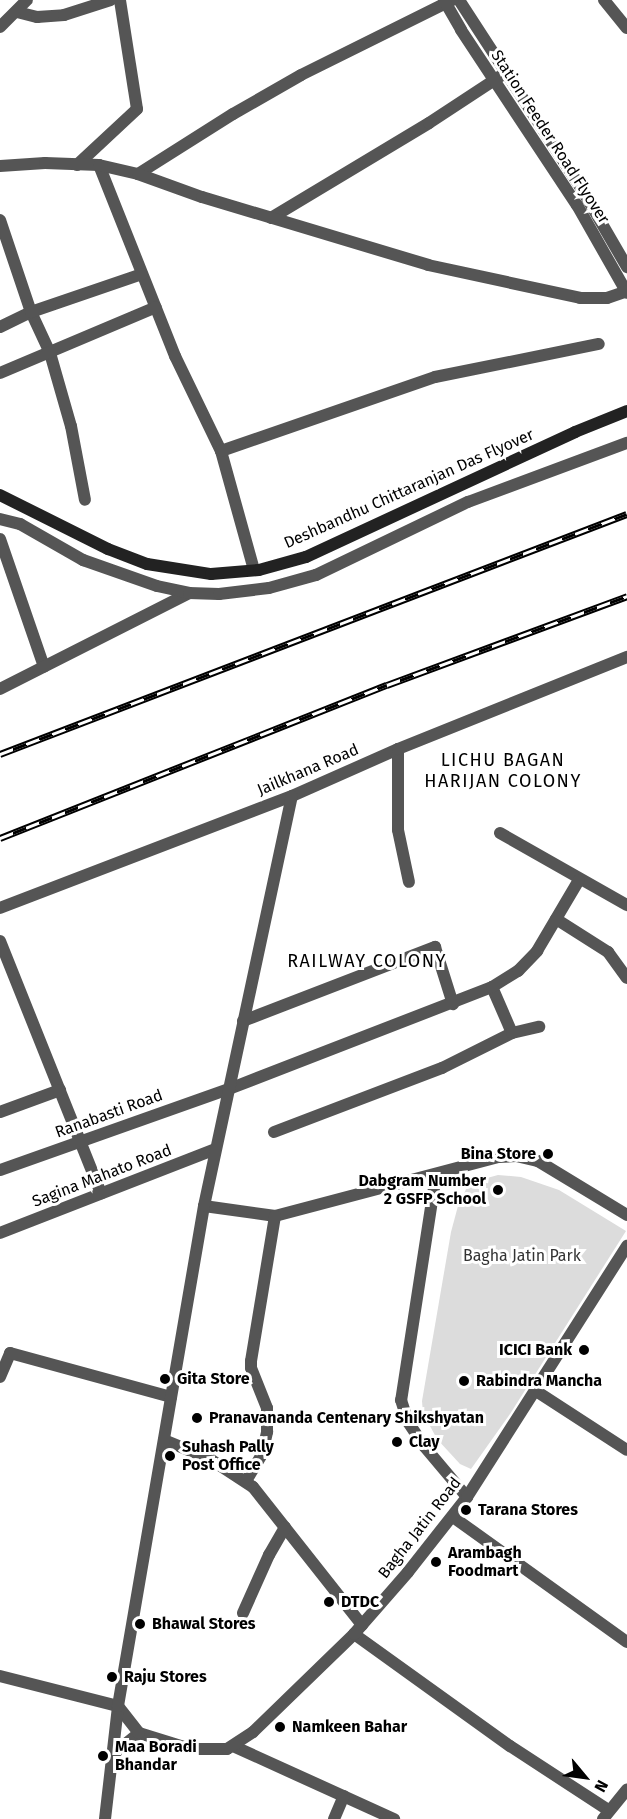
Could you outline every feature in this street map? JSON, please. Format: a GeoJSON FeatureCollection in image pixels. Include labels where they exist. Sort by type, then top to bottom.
{"type":"FeatureCollection","features":[{"type":"Feature","properties":{"kind":"main road","name":"Deshbandhu Chittaranjan Das Flyover"},"geometry":{"type":"LineString","coordinates":[[0,495],[108,549],[147,564],[211,574],[259,570],[313,554],[575,432],[627,411]]}},
{"type":"Feature","properties":{"kind":"street"},"geometry":{"type":"LineString","coordinates":[[0,27],[27,0]]}},
{"type":"Feature","properties":{"kind":"street"},"geometry":{"type":"LineString","coordinates":[[17,12],[37,17],[64,15],[111,0]]}},
{"type":"Feature","properties":{"kind":"street"},"geometry":{"type":"LineString","coordinates":[[77,165],[137,109],[120,0]]}},
{"type":"Feature","properties":{"kind":"street"},"geometry":{"type":"LineString","coordinates":[[459,0],[580,186],[627,267]]}},
{"type":"Feature","properties":{"kind":"street"},"geometry":{"type":"LineString","coordinates":[[604,0],[627,28]]}},
{"type":"Feature","properties":{"kind":"street"},"geometry":{"type":"LineString","coordinates":[[0,166],[99,165],[138,174],[271,218],[428,265],[560,295],[594,300],[625,293],[610,266],[491,82],[445,1],[301,75],[232,114],[138,174]]}},
{"type":"Feature","properties":{"kind":"street","name":"Station Feeder Road Flyover"},"geometry":{"type":"LineString","coordinates":[[445,1],[461,30],[577,205],[625,293]]}},
{"type":"Feature","properties":{"kind":"street"},"geometry":{"type":"LineString","coordinates":[[271,218],[505,72]]}},
{"type":"Feature","properties":{"kind":"street"},"geometry":{"type":"LineString","coordinates":[[99,165],[175,356],[221,451],[253,566]]}},
{"type":"Feature","properties":{"kind":"street"},"geometry":{"type":"LineString","coordinates":[[0,220],[31,312],[50,353],[71,426],[85,500]]}},
{"type":"Feature","properties":{"kind":"street"},"geometry":{"type":"LineString","coordinates":[[0,327],[31,312],[142,274]]}},
{"type":"Feature","properties":{"kind":"street"},"geometry":{"type":"LineString","coordinates":[[0,373],[156,307]]}},
{"type":"Feature","properties":{"kind":"street"},"geometry":{"type":"LineString","coordinates":[[221,451],[435,377],[599,344]]}},
{"type":"Feature","properties":{"kind":"street"},"geometry":{"type":"LineString","coordinates":[[0,519],[20,524],[83,560],[117,574],[189,593],[219,594],[292,584],[468,502],[627,442]]}},
{"type":"Feature","properties":{"kind":"street"},"geometry":{"type":"LineString","coordinates":[[0,539],[44,667]]}},
{"type":"Feature","properties":{"kind":"street"},"geometry":{"type":"LineString","coordinates":[[0,689],[189,593]]}},
{"type":"Feature","properties":{"kind":"street","name":"Jailkhana Road"},"geometry":{"type":"LineString","coordinates":[[0,908],[292,796],[398,749],[627,657]]}},
{"type":"Feature","properties":{"kind":"street"},"geometry":{"type":"LineString","coordinates":[[398,749],[398,830],[409,882]]}},
{"type":"Feature","properties":{"kind":"street"},"geometry":{"type":"LineString","coordinates":[[106,1819],[118,1706],[204,1206],[292,796]]}},
{"type":"Feature","properties":{"kind":"street"},"geometry":{"type":"LineString","coordinates":[[500,833],[579,880],[627,905]]}},
{"type":"Feature","properties":{"kind":"street","name":"Ranabasti Road"},"geometry":{"type":"LineString","coordinates":[[0,1170],[229,1089],[492,987],[528,962],[579,880]]}},
{"type":"Feature","properties":{"kind":"street"},"geometry":{"type":"LineString","coordinates":[[556,919],[608,952],[627,978]]}},
{"type":"Feature","properties":{"kind":"street"},"geometry":{"type":"LineString","coordinates":[[0,941],[101,1194]]}},
{"type":"Feature","properties":{"kind":"street"},"geometry":{"type":"LineString","coordinates":[[243,1021],[435,947],[453,1004]]}},
{"type":"Feature","properties":{"kind":"street"},"geometry":{"type":"LineString","coordinates":[[492,987],[512,1033]]}},
{"type":"Feature","properties":{"kind":"street"},"geometry":{"type":"LineString","coordinates":[[274,1132],[442,1068],[512,1033],[539,1027]]}},
{"type":"Feature","properties":{"kind":"street"},"geometry":{"type":"LineString","coordinates":[[0,1112],[60,1090]]}},
{"type":"Feature","properties":{"kind":"street","name":"Sagina Mahato Road"},"geometry":{"type":"LineString","coordinates":[[0,1233],[215,1149]]}},
{"type":"Feature","properties":{"kind":"street"},"geometry":{"type":"LineString","coordinates":[[204,1206],[275,1216],[499,1157],[526,1157],[538,1161],[627,1215]]}},
{"type":"Feature","properties":{"kind":"street"},"geometry":{"type":"LineString","coordinates":[[436,1175],[401,1400],[404,1412],[423,1446],[467,1497]]}},
{"type":"Feature","properties":{"kind":"street"},"geometry":{"type":"LineString","coordinates":[[246,1481],[262,1454],[267,1432],[267,1408],[251,1368],[251,1361],[275,1216]]}},
{"type":"Feature","properties":{"kind":"street","name":"Bagha Jatin Road"},"geometry":{"type":"LineString","coordinates":[[139,1733],[191,1749],[219,1751],[233,1746],[253,1732],[358,1629],[453,1517],[627,1246]]}},
{"type":"Feature","properties":{"kind":"street"},"geometry":{"type":"LineString","coordinates":[[0,1377],[10,1353],[171,1397]]}},
{"type":"Feature","properties":{"kind":"street"},"geometry":{"type":"LineString","coordinates":[[536,1391],[627,1450]]}},
{"type":"Feature","properties":{"kind":"street"},"geometry":{"type":"LineString","coordinates":[[164,1440],[193,1451],[246,1481],[285,1527],[358,1629],[510,1746],[605,1814],[624,1795]]}},
{"type":"Feature","properties":{"kind":"street"},"geometry":{"type":"LineString","coordinates":[[453,1517],[627,1642]]}},
{"type":"Feature","properties":{"kind":"street"},"geometry":{"type":"LineString","coordinates":[[243,1612],[269,1555],[285,1527]]}},
{"type":"Feature","properties":{"kind":"street"},"geometry":{"type":"LineString","coordinates":[[0,1676],[118,1706],[139,1733],[112,1755]]}},
{"type":"Feature","properties":{"kind":"street"},"geometry":{"type":"LineString","coordinates":[[233,1746],[394,1819]]}},
{"type":"Feature","properties":{"kind":"street"},"geometry":{"type":"LineString","coordinates":[[334,1819],[344,1796]]}},
{"type":"Feature","properties":{"kind":"green space","name":"Bagha Jatin Park"},"geometry":{"type":"Polygon","coordinates":[[[498,1175],[521,1177],[559,1190],[626,1231],[510,1414],[471,1469],[460,1464],[437,1439],[423,1413],[422,1401],[451,1232],[458,1206],[469,1183],[498,1175]]]}},
{"type":"Feature","properties":{"kind":"railway"},"geometry":{"type":"LineString","coordinates":[[0,754],[627,514]]}},
{"type":"Feature","properties":{"kind":"railway"},"geometry":{"type":"LineString","coordinates":[[0,838],[387,685],[627,596]]}},
{"type":"Feature","properties":{"kind":"place","name":"Bina Store"},"geometry":{"type":"Point","coordinates":[548,1154]}},
{"type":"Feature","properties":{"kind":"place","name":"Dabgram Number 2 GSFP School"},"geometry":{"type":"Point","coordinates":[498,1190]}},
{"type":"Feature","properties":{"kind":"place","name":"ICICI Bank"},"geometry":{"type":"Point","coordinates":[584,1350]}},
{"type":"Feature","properties":{"kind":"place","name":"Gita Store"},"geometry":{"type":"Point","coordinates":[165,1379]}},
{"type":"Feature","properties":{"kind":"place","name":"Rabindra Mancha"},"geometry":{"type":"Point","coordinates":[464,1381]}},
{"type":"Feature","properties":{"kind":"place","name":"Pranavananda Centenary Shikshyatan"},"geometry":{"type":"Point","coordinates":[197,1418]}},
{"type":"Feature","properties":{"kind":"place","name":"Clay"},"geometry":{"type":"Point","coordinates":[397,1442]}},
{"type":"Feature","properties":{"kind":"place","name":"Suhash Pally Post Office"},"geometry":{"type":"Point","coordinates":[170,1456]}},
{"type":"Feature","properties":{"kind":"place","name":"Tarana Stores"},"geometry":{"type":"Point","coordinates":[466,1510]}},
{"type":"Feature","properties":{"kind":"place","name":"Arambagh Foodmart"},"geometry":{"type":"Point","coordinates":[436,1562]}},
{"type":"Feature","properties":{"kind":"place","name":"DTDC"},"geometry":{"type":"Point","coordinates":[329,1602]}},
{"type":"Feature","properties":{"kind":"place","name":"Bhawal Stores"},"geometry":{"type":"Point","coordinates":[140,1624]}},
{"type":"Feature","properties":{"kind":"place","name":"Raju Stores"},"geometry":{"type":"Point","coordinates":[112,1677]}},
{"type":"Feature","properties":{"kind":"place","name":"Namkeen Bahar"},"geometry":{"type":"Point","coordinates":[280,1727]}},
{"type":"Feature","properties":{"kind":"place","name":"Maa Boradi Bhandar"},"geometry":{"type":"Point","coordinates":[103,1756]}},
{"type":"Feature","properties":{"kind":"district","name":"LICHU BAGAN HARIJAN COLONY"},"geometry":{"type":"Point","coordinates":[503,771]}},
{"type":"Feature","properties":{"kind":"district","name":"RAILWAY COLONY"},"geometry":{"type":"Point","coordinates":[367,961]}}]}
